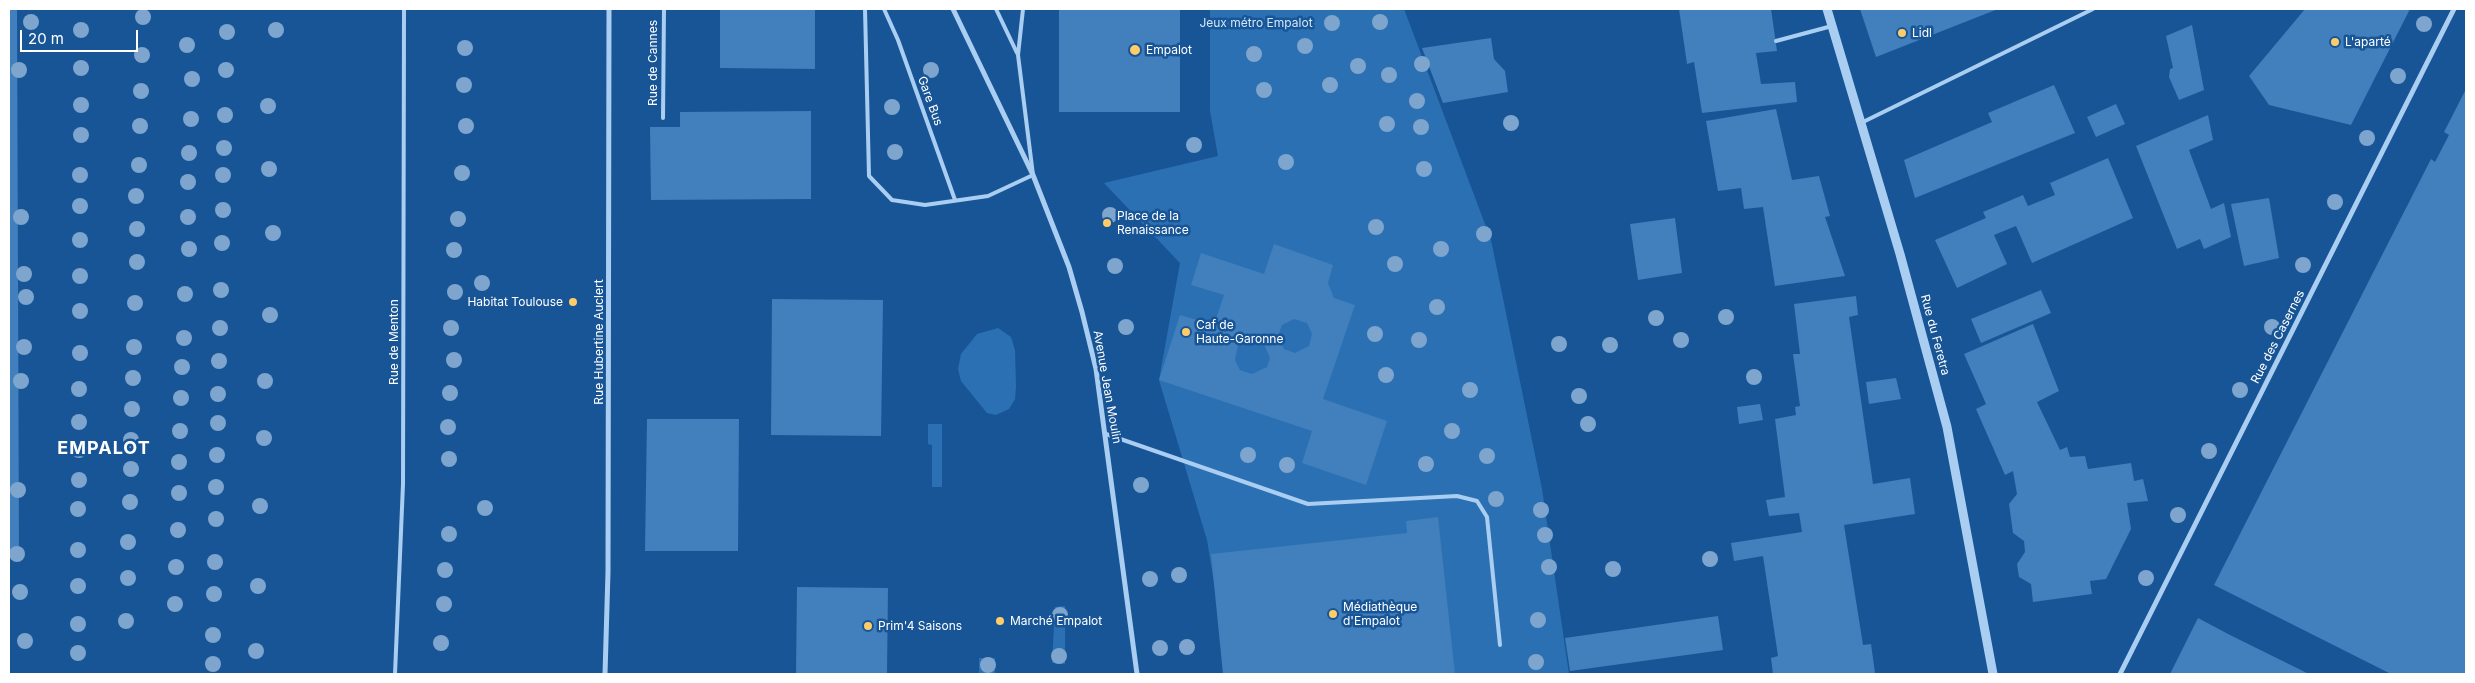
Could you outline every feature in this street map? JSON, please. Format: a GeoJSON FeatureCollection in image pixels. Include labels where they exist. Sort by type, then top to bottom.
{"type":"FeatureCollection","features":[{"type":"Feature","properties":{"kind":"street","name":"Rue Hubertine Auclert"},"geometry":{"type":"LineString","coordinates":[[605,674],[608,572],[609,9]]}},
{"type":"Feature","properties":{"kind":"street","name":"Avenue Jean Moulin"},"geometry":{"type":"LineString","coordinates":[[953,9],[1033,176],[1068,267],[1082,312],[1096,369],[1106,434],[1136,674]]}},
{"type":"Feature","properties":{"kind":"street","name":"Rue du Feretra"},"geometry":{"type":"LineString","coordinates":[[1827,9],[1947,426],[1993,674]]}},
{"type":"Feature","properties":{"kind":"street","name":"Rue des Casernes"},"geometry":{"type":"LineString","coordinates":[[2120,674],[2454,9]]}},
{"type":"Feature","properties":{"kind":"lane","name":"Rue de Menton"},"geometry":{"type":"LineString","coordinates":[[395,674],[404,484],[404,9]]}},
{"type":"Feature","properties":{"kind":"lane","name":"Rue de Cannes"},"geometry":{"type":"LineString","coordinates":[[663,118],[664,9]]}},
{"type":"Feature","properties":{"kind":"lane"},"geometry":{"type":"LineString","coordinates":[[865,9],[869,176],[892,200],[925,205],[988,196],[1033,176],[1018,55],[1023,9]]}},
{"type":"Feature","properties":{"kind":"lane","name":"Gare Bus"},"geometry":{"type":"LineString","coordinates":[[884,9],[898,40],[955,200]]}},
{"type":"Feature","properties":{"kind":"lane"},"geometry":{"type":"LineString","coordinates":[[996,9],[1018,55]]}},
{"type":"Feature","properties":{"kind":"lane"},"geometry":{"type":"LineString","coordinates":[[1861,122],[2093,9]]}},
{"type":"Feature","properties":{"kind":"lane"},"geometry":{"type":"LineString","coordinates":[[1776,42],[1832,26]]}},
{"type":"Feature","properties":{"kind":"lane"},"geometry":{"type":"LineString","coordinates":[[1106,434],[1308,504],[1457,496],[1477,502],[1487,517],[1500,645]]}},
{"type":"Feature","properties":{"kind":"green space","name":"Jeux métro Empalot"},"geometry":{"type":"Polygon","coordinates":[[[1210,9],[1404,9],[1491,240],[1542,489],[1569,674],[1229,674],[1207,540],[1159,380],[1180,263],[1104,183],[1218,156],[1210,111],[1210,9]]]}},
{"type":"Feature","properties":{"kind":"green space"},"geometry":{"type":"Polygon","coordinates":[[[998,328],[1011,337],[1015,350],[1016,387],[1015,399],[1009,409],[996,415],[987,413],[961,381],[958,369],[961,354],[977,334],[998,328]]]}},
{"type":"Feature","properties":{"kind":"green space"},"geometry":{"type":"Polygon","coordinates":[[[928,424],[942,424],[942,487],[932,487],[932,445],[928,444],[928,424]]]}},
{"type":"Feature","properties":{"kind":"green space"},"geometry":{"type":"Polygon","coordinates":[[[1065,606],[1065,664],[1052,663],[1055,607],[1065,606]]]}},
{"type":"Feature","properties":{"kind":"green space"},"geometry":{"type":"Polygon","coordinates":[[[979,658],[995,658],[995,674],[979,674],[979,658]]]}},
{"type":"Feature","properties":{"kind":"building"},"geometry":{"type":"Polygon","coordinates":[[[9,9],[17,9],[19,556],[9,556],[9,9]]]}},
{"type":"Feature","properties":{"kind":"building"},"geometry":{"type":"Polygon","coordinates":[[[720,9],[815,9],[815,69],[720,68],[720,9]]]}},
{"type":"Feature","properties":{"kind":"building"},"geometry":{"type":"Polygon","coordinates":[[[1059,9],[1180,9],[1180,112],[1059,112],[1059,9]]]}},
{"type":"Feature","properties":{"kind":"building"},"geometry":{"type":"Polygon","coordinates":[[[1679,9],[1771,9],[1777,51],[1756,53],[1761,84],[1795,82],[1797,102],[1702,113],[1694,62],[1687,64],[1679,9]]]}},
{"type":"Feature","properties":{"kind":"building","name":"Lidl"},"geometry":{"type":"Polygon","coordinates":[[[1860,9],[1998,9],[1876,57],[1860,9]]]}},
{"type":"Feature","properties":{"kind":"building","name":"L'aparté"},"geometry":{"type":"Polygon","coordinates":[[[2305,9],[2410,9],[2351,125],[2269,105],[2249,76],[2305,9]]]}},
{"type":"Feature","properties":{"kind":"building"},"geometry":{"type":"Polygon","coordinates":[[[2192,25],[2204,90],[2179,100],[2169,77],[2170,69],[2173,68],[2166,36],[2192,25]]]}},
{"type":"Feature","properties":{"kind":"building"},"geometry":{"type":"Polygon","coordinates":[[[1491,38],[1494,59],[1505,71],[1508,92],[1443,103],[1422,48],[1491,38]]]}},
{"type":"Feature","properties":{"kind":"building"},"geometry":{"type":"Polygon","coordinates":[[[2054,85],[2075,133],[1915,198],[1904,160],[1992,122],[1988,113],[2054,85]]]}},
{"type":"Feature","properties":{"kind":"building"},"geometry":{"type":"Polygon","coordinates":[[[2466,89],[2466,674],[2391,674],[2214,585],[2431,159],[2435,162],[2449,135],[2444,132],[2466,89]]]}},
{"type":"Feature","properties":{"kind":"building"},"geometry":{"type":"Polygon","coordinates":[[[2116,104],[2125,124],[2096,137],[2087,117],[2116,104]]]}},
{"type":"Feature","properties":{"kind":"building"},"geometry":{"type":"Polygon","coordinates":[[[1776,109],[1792,180],[1819,176],[1830,216],[1825,217],[1845,276],[1775,286],[1763,207],[1744,209],[1741,188],[1718,191],[1706,121],[1776,109]]]}},
{"type":"Feature","properties":{"kind":"building"},"geometry":{"type":"Polygon","coordinates":[[[811,111],[811,199],[651,200],[650,127],[680,127],[680,112],[811,111]]]}},
{"type":"Feature","properties":{"kind":"building"},"geometry":{"type":"Polygon","coordinates":[[[2208,115],[2213,140],[2189,150],[2211,209],[2224,203],[2231,237],[2204,249],[2200,239],[2177,249],[2136,146],[2208,115]]]}},
{"type":"Feature","properties":{"kind":"building"},"geometry":{"type":"Polygon","coordinates":[[[2108,158],[2133,218],[2032,263],[2016,226],[1994,235],[2007,264],[1957,288],[1935,240],[1986,218],[1983,212],[2023,195],[2028,206],[2055,195],[2050,183],[2108,158]]]}},
{"type":"Feature","properties":{"kind":"building"},"geometry":{"type":"Polygon","coordinates":[[[2269,198],[2279,258],[2244,266],[2231,204],[2269,198]]]}},
{"type":"Feature","properties":{"kind":"building"},"geometry":{"type":"Polygon","coordinates":[[[1675,218],[1682,273],[1638,280],[1630,224],[1675,218]]]}},
{"type":"Feature","properties":{"kind":"building"},"geometry":{"type":"Polygon","coordinates":[[[1274,244],[1333,265],[1328,283],[1334,298],[1355,305],[1323,399],[1387,421],[1366,485],[1302,463],[1312,431],[1159,380],[1180,315],[1214,325],[1224,295],[1191,285],[1201,253],[1264,274],[1274,244]],[[1294,319],[1282,325],[1278,336],[1284,349],[1295,353],[1309,346],[1312,334],[1307,323],[1294,319]],[[1253,339],[1238,345],[1235,360],[1240,370],[1252,374],[1267,367],[1270,358],[1263,342],[1253,339]]]}},
{"type":"Feature","properties":{"kind":"building"},"geometry":{"type":"Polygon","coordinates":[[[2041,290],[2051,313],[1981,343],[1971,319],[2041,290]]]}},
{"type":"Feature","properties":{"kind":"building"},"geometry":{"type":"Polygon","coordinates":[[[1856,296],[1858,315],[1849,317],[1873,484],[1910,478],[1915,514],[1844,525],[1863,645],[1871,644],[1875,673],[1773,674],[1771,658],[1778,656],[1763,556],[1734,561],[1731,543],[1802,532],[1799,513],[1769,516],[1766,500],[1785,497],[1775,419],[1796,415],[1795,407],[1800,406],[1793,354],[1800,354],[1794,304],[1856,296]]]}},
{"type":"Feature","properties":{"kind":"building"},"geometry":{"type":"Polygon","coordinates":[[[772,299],[883,300],[881,436],[771,435],[772,299]]]}},
{"type":"Feature","properties":{"kind":"building"},"geometry":{"type":"Polygon","coordinates":[[[2033,324],[2059,391],[2037,402],[2060,450],[2067,447],[2070,457],[2085,456],[2088,469],[2131,463],[2134,481],[2143,479],[2148,501],[2127,503],[2131,529],[2106,579],[2090,581],[2092,594],[2033,602],[2031,584],[2019,577],[2017,564],[2025,552],[2024,541],[2013,533],[2009,504],[2017,494],[2013,471],[2005,475],[1976,409],[1986,404],[1964,354],[2033,324]]]}},
{"type":"Feature","properties":{"kind":"building"},"geometry":{"type":"Polygon","coordinates":[[[1896,378],[1901,399],[1869,404],[1866,382],[1896,378]]]}},
{"type":"Feature","properties":{"kind":"building"},"geometry":{"type":"Polygon","coordinates":[[[1760,404],[1763,420],[1739,424],[1737,407],[1760,404]]]}},
{"type":"Feature","properties":{"kind":"building"},"geometry":{"type":"Polygon","coordinates":[[[647,419],[739,419],[738,551],[645,551],[647,419]]]}},
{"type":"Feature","properties":{"kind":"building","name":"Médiathèque d'Empalot"},"geometry":{"type":"Polygon","coordinates":[[[1438,517],[1455,674],[1223,674],[1211,554],[1407,533],[1406,521],[1438,517]]]}},
{"type":"Feature","properties":{"kind":"building"},"geometry":{"type":"Polygon","coordinates":[[[797,587],[888,588],[887,674],[796,674],[797,587]]]}},
{"type":"Feature","properties":{"kind":"building"},"geometry":{"type":"Polygon","coordinates":[[[1718,616],[1723,650],[1570,671],[1565,638],[1718,616]]]}},
{"type":"Feature","properties":{"kind":"building"},"geometry":{"type":"Polygon","coordinates":[[[2198,618],[2230,635],[2309,674],[2170,674],[2198,618]]]}},
{"type":"Feature","properties":{"kind":"place","name":"Lidl"},"geometry":{"type":"Point","coordinates":[1902,33]}},
{"type":"Feature","properties":{"kind":"place","name":"L'aparté"},"geometry":{"type":"Point","coordinates":[2335,42]}},
{"type":"Feature","properties":{"kind":"place","name":"Empalot"},"geometry":{"type":"Point","coordinates":[1135,50]}},
{"type":"Feature","properties":{"kind":"place","name":"Place de la Renaissance"},"geometry":{"type":"Point","coordinates":[1107,223]}},
{"type":"Feature","properties":{"kind":"place","name":"Habitat Toulouse"},"geometry":{"type":"Point","coordinates":[573,302]}},
{"type":"Feature","properties":{"kind":"place","name":"Caf de Haute-Garonne"},"geometry":{"type":"Point","coordinates":[1186,332]}},
{"type":"Feature","properties":{"kind":"place","name":"Médiathèque d'Empalot"},"geometry":{"type":"Point","coordinates":[1333,614]}},
{"type":"Feature","properties":{"kind":"place","name":"Marché Empalot"},"geometry":{"type":"Point","coordinates":[1000,621]}},
{"type":"Feature","properties":{"kind":"place","name":"Prim'4 Saisons"},"geometry":{"type":"Point","coordinates":[868,626]}},
{"type":"Feature","properties":{"kind":"district","name":"EMPALOT"},"geometry":{"type":"Point","coordinates":[104,449]}}]}
